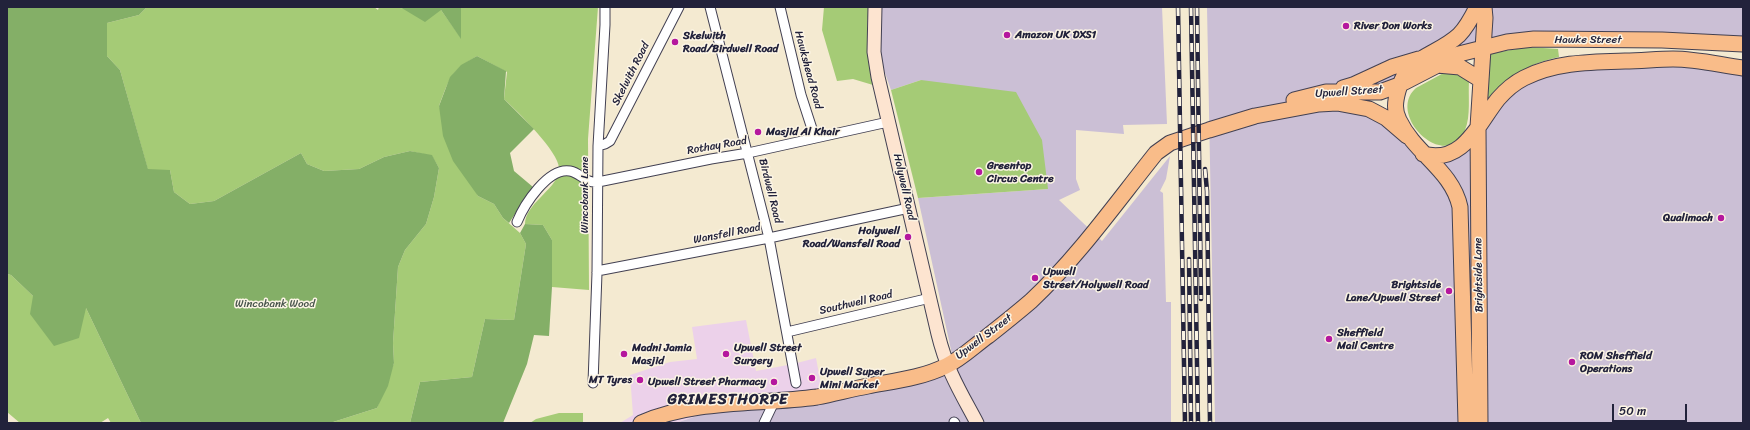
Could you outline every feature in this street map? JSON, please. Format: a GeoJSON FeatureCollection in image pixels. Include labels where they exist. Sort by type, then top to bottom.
{"type":"FeatureCollection","features":[{"type":"Feature","properties":{"kind":"main road","name":"Holywell Road"},"geometry":{"type":"LineString","coordinates":[[875,7],[874,52],[888,122],[938,334],[947,366],[961,396],[977,423]]}},
{"type":"Feature","properties":{"kind":"main road"},"geometry":{"type":"LineString","coordinates":[[1326,92],[1353,85],[1392,67],[1421,58],[1441,48],[1460,34],[1477,7]]}},
{"type":"Feature","properties":{"kind":"main road"},"geometry":{"type":"LineString","coordinates":[[1421,58],[1409,68],[1399,85],[1395,109],[1407,136],[1423,154],[1432,156],[1449,153],[1457,150],[1469,139],[1478,127],[1484,7]]}},
{"type":"Feature","properties":{"kind":"main road","name":"Hawke Street"},"geometry":{"type":"LineString","coordinates":[[1436,65],[1459,54],[1483,47],[1507,42],[1534,39],[1683,41],[1743,44]]}},
{"type":"Feature","properties":{"kind":"main road","name":"Hawke Street"},"geometry":{"type":"LineString","coordinates":[[1478,127],[1499,98],[1510,87],[1531,75],[1555,67],[1573,63],[1674,59],[1743,68]]}},
{"type":"Feature","properties":{"kind":"main road"},"geometry":{"type":"LineString","coordinates":[[1399,85],[1436,65],[1460,67],[1481,80]]}},
{"type":"Feature","properties":{"kind":"main road","name":"Upwell Street"},"geometry":{"type":"LineString","coordinates":[[642,423],[658,416],[678,411],[738,403],[774,402],[822,396],[911,377],[947,366],[1001,325],[1046,287],[1079,250],[1162,147],[1170,143],[1254,116],[1291,101],[1326,92],[1380,92],[1399,85]]}},
{"type":"Feature","properties":{"kind":"main road","name":"Upwell Street"},"geometry":{"type":"LineString","coordinates":[[1254,116],[1308,106],[1337,103],[1373,111],[1386,118],[1407,136]]}},
{"type":"Feature","properties":{"kind":"main road","name":"Brightside Lane"},"geometry":{"type":"LineString","coordinates":[[1478,127],[1480,423]]}},
{"type":"Feature","properties":{"kind":"main road","name":"Brightside Lane"},"geometry":{"type":"LineString","coordinates":[[1423,154],[1448,179],[1457,194],[1461,210],[1461,270],[1463,292],[1466,423]]}},
{"type":"Feature","properties":{"kind":"street","name":"Wincobank Lane"},"geometry":{"type":"LineString","coordinates":[[593,384],[597,271],[598,146],[605,7]]}},
{"type":"Feature","properties":{"kind":"street","name":"Skelwith Road"},"geometry":{"type":"LineString","coordinates":[[598,146],[605,144],[610,140],[679,7]]}},
{"type":"Feature","properties":{"kind":"street","name":"Birdwell Road"},"geometry":{"type":"LineString","coordinates":[[710,7],[769,238],[796,383]]}},
{"type":"Feature","properties":{"kind":"street","name":"Hawkshead Road"},"geometry":{"type":"LineString","coordinates":[[780,7],[801,95],[815,138]]}},
{"type":"Feature","properties":{"kind":"street","name":"Rothay Road"},"geometry":{"type":"LineString","coordinates":[[598,182],[748,153],[888,122]]}},
{"type":"Feature","properties":{"kind":"street"},"geometry":{"type":"LineString","coordinates":[[517,222],[530,197],[556,172],[564,170],[572,171],[589,182],[598,182]]}},
{"type":"Feature","properties":{"kind":"street","name":"Wansfell Road"},"geometry":{"type":"LineString","coordinates":[[597,271],[769,238],[909,208]]}},
{"type":"Feature","properties":{"kind":"street","name":"Southwell Road"},"geometry":{"type":"LineString","coordinates":[[787,332],[930,298]]}},
{"type":"Feature","properties":{"kind":"street"},"geometry":{"type":"LineString","coordinates":[[764,423],[774,402]]}},
{"type":"Feature","properties":{"kind":"shaded area"},"geometry":{"type":"Polygon","coordinates":[[[880,7],[1162,7],[1167,124],[1123,125],[1124,134],[1076,130],[1076,179],[1080,190],[1059,200],[1102,241],[1170,156],[1166,179],[1160,191],[1163,193],[1166,302],[1171,302],[1171,423],[676,423],[703,414],[934,377],[953,359],[918,198],[1048,189],[921,80],[891,90],[879,56],[880,7]]]}},
{"type":"Feature","properties":{"kind":"shaded area"},"geometry":{"type":"Polygon","coordinates":[[[1207,7],[1743,7],[1743,44],[1507,42],[1399,85],[1291,101],[1279,105],[1364,108],[1423,154],[1449,153],[1499,98],[1573,63],[1743,68],[1743,423],[1215,423],[1207,7]]]}},
{"type":"Feature","properties":{"kind":"shaded area"},"geometry":{"type":"Polygon","coordinates":[[[746,320],[756,371],[816,358],[823,395],[703,414],[676,423],[620,423],[633,415],[630,375],[670,362],[697,359],[692,327],[746,320]]]}},
{"type":"Feature","properties":{"kind":"green space","name":"Wincobank Wood"},"geometry":{"type":"Polygon","coordinates":[[[7,7],[147,7],[139,15],[107,23],[107,56],[120,70],[148,169],[170,170],[174,192],[190,204],[214,201],[301,153],[307,164],[324,171],[359,169],[384,157],[410,151],[432,155],[439,168],[434,197],[426,224],[405,250],[398,267],[393,343],[394,363],[388,386],[377,408],[330,423],[141,423],[86,308],[79,338],[54,346],[30,314],[33,296],[11,275],[7,274],[7,7]]]}},
{"type":"Feature","properties":{"kind":"green space"},"geometry":{"type":"Polygon","coordinates":[[[147,7],[374,7],[378,10],[379,7],[441,10],[461,38],[461,7],[598,7],[588,139],[589,290],[552,287],[552,240],[543,225],[525,224],[525,220],[530,210],[557,177],[559,168],[557,161],[545,142],[504,99],[507,72],[477,56],[461,66],[452,76],[439,106],[478,196],[494,204],[503,218],[520,233],[526,244],[514,320],[485,319],[472,377],[420,382],[410,423],[330,423],[377,408],[394,363],[393,343],[398,267],[405,250],[426,224],[434,197],[439,168],[432,156],[410,151],[384,157],[359,169],[324,171],[307,164],[301,153],[214,201],[190,204],[174,192],[170,170],[148,170],[120,70],[107,56],[107,23],[139,15],[147,7]]]}},
{"type":"Feature","properties":{"kind":"green space"},"geometry":{"type":"Polygon","coordinates":[[[400,7],[461,7],[461,39],[441,10],[425,22],[400,7]]]}},
{"type":"Feature","properties":{"kind":"green space"},"geometry":{"type":"Polygon","coordinates":[[[824,7],[869,7],[867,26],[873,85],[853,79],[837,81],[822,30],[824,7]]]}},
{"type":"Feature","properties":{"kind":"green space"},"geometry":{"type":"Polygon","coordinates":[[[1528,47],[1558,49],[1559,57],[1538,63],[1519,72],[1493,92],[1486,101],[1488,54],[1528,47]]]}},
{"type":"Feature","properties":{"kind":"green space"},"geometry":{"type":"Polygon","coordinates":[[[477,56],[506,71],[504,99],[534,129],[510,153],[514,171],[533,187],[509,223],[503,218],[494,204],[478,196],[453,161],[443,136],[439,106],[450,77],[461,65],[477,56]]]}},
{"type":"Feature","properties":{"kind":"green space"},"geometry":{"type":"Polygon","coordinates":[[[1451,69],[1469,81],[1469,112],[1465,130],[1456,142],[1445,146],[1433,143],[1422,136],[1413,125],[1408,112],[1408,99],[1416,88],[1451,69]]]}},
{"type":"Feature","properties":{"kind":"green space"},"geometry":{"type":"Polygon","coordinates":[[[921,80],[1016,92],[1042,140],[1048,189],[918,198],[891,90],[921,80]]]}},
{"type":"Feature","properties":{"kind":"green space"},"geometry":{"type":"Polygon","coordinates":[[[525,224],[543,225],[552,240],[552,287],[549,336],[534,335],[527,364],[503,423],[410,423],[420,382],[472,377],[485,319],[514,320],[526,244],[520,233],[525,224]]]}},
{"type":"Feature","properties":{"kind":"green space"},"geometry":{"type":"Polygon","coordinates":[[[7,274],[11,275],[33,296],[86,308],[141,423],[111,423],[108,418],[100,423],[20,423],[7,412],[7,274]]]}},
{"type":"Feature","properties":{"kind":"green space"},"geometry":{"type":"Polygon","coordinates":[[[559,413],[583,413],[583,423],[530,423],[536,419],[559,413]]]}},
{"type":"Feature","properties":{"kind":"railway"},"geometry":{"type":"LineString","coordinates":[[1178,7],[1185,423]]}},
{"type":"Feature","properties":{"kind":"railway"},"geometry":{"type":"LineString","coordinates":[[1191,7],[1198,423]]}},
{"type":"Feature","properties":{"kind":"railway"},"geometry":{"type":"LineString","coordinates":[[1197,7],[1201,299]]}},
{"type":"Feature","properties":{"kind":"railway"},"geometry":{"type":"LineString","coordinates":[[1205,169],[1207,191],[1210,423]]}},
{"type":"Feature","properties":{"kind":"railway"},"geometry":{"type":"LineString","coordinates":[[1189,259],[1191,423]]}},
{"type":"Feature","properties":{"kind":"place","name":"River Don Works"},"geometry":{"type":"Point","coordinates":[1346,26]}},
{"type":"Feature","properties":{"kind":"place","name":"Amazon UK DXS1"},"geometry":{"type":"Point","coordinates":[1007,35]}},
{"type":"Feature","properties":{"kind":"place","name":"Skelwith Road/Birdwell Road"},"geometry":{"type":"Point","coordinates":[675,42]}},
{"type":"Feature","properties":{"kind":"place","name":"Masjid Al Khair"},"geometry":{"type":"Point","coordinates":[758,132]}},
{"type":"Feature","properties":{"kind":"place","name":"Greentop Circus Centre"},"geometry":{"type":"Point","coordinates":[979,172]}},
{"type":"Feature","properties":{"kind":"place","name":"Qualimach"},"geometry":{"type":"Point","coordinates":[1721,218]}},
{"type":"Feature","properties":{"kind":"place","name":"Holywell Road/Wansfell Road"},"geometry":{"type":"Point","coordinates":[908,237]}},
{"type":"Feature","properties":{"kind":"place","name":"Upwell Street/Holywell Road"},"geometry":{"type":"Point","coordinates":[1035,278]}},
{"type":"Feature","properties":{"kind":"place","name":"Brightside Lane/Upwell Street"},"geometry":{"type":"Point","coordinates":[1449,291]}},
{"type":"Feature","properties":{"kind":"place","name":"Sheffield Mail Centre"},"geometry":{"type":"Point","coordinates":[1329,339]}},
{"type":"Feature","properties":{"kind":"place","name":"Madni Jamia Masjid"},"geometry":{"type":"Point","coordinates":[624,354]}},
{"type":"Feature","properties":{"kind":"place","name":"Upwell Street Surgery"},"geometry":{"type":"Point","coordinates":[726,354]}},
{"type":"Feature","properties":{"kind":"place","name":"ROM Sheffield Operations"},"geometry":{"type":"Point","coordinates":[1572,362]}},
{"type":"Feature","properties":{"kind":"place","name":"Upwell Super Mini Market"},"geometry":{"type":"Point","coordinates":[812,378]}},
{"type":"Feature","properties":{"kind":"place","name":"MT Tyres"},"geometry":{"type":"Point","coordinates":[640,380]}},
{"type":"Feature","properties":{"kind":"place","name":"Upwell Street Pharmacy"},"geometry":{"type":"Point","coordinates":[774,382]}},
{"type":"Feature","properties":{"kind":"district","name":"GRIMESTHORPE"},"geometry":{"type":"Point","coordinates":[728,400]}}]}
